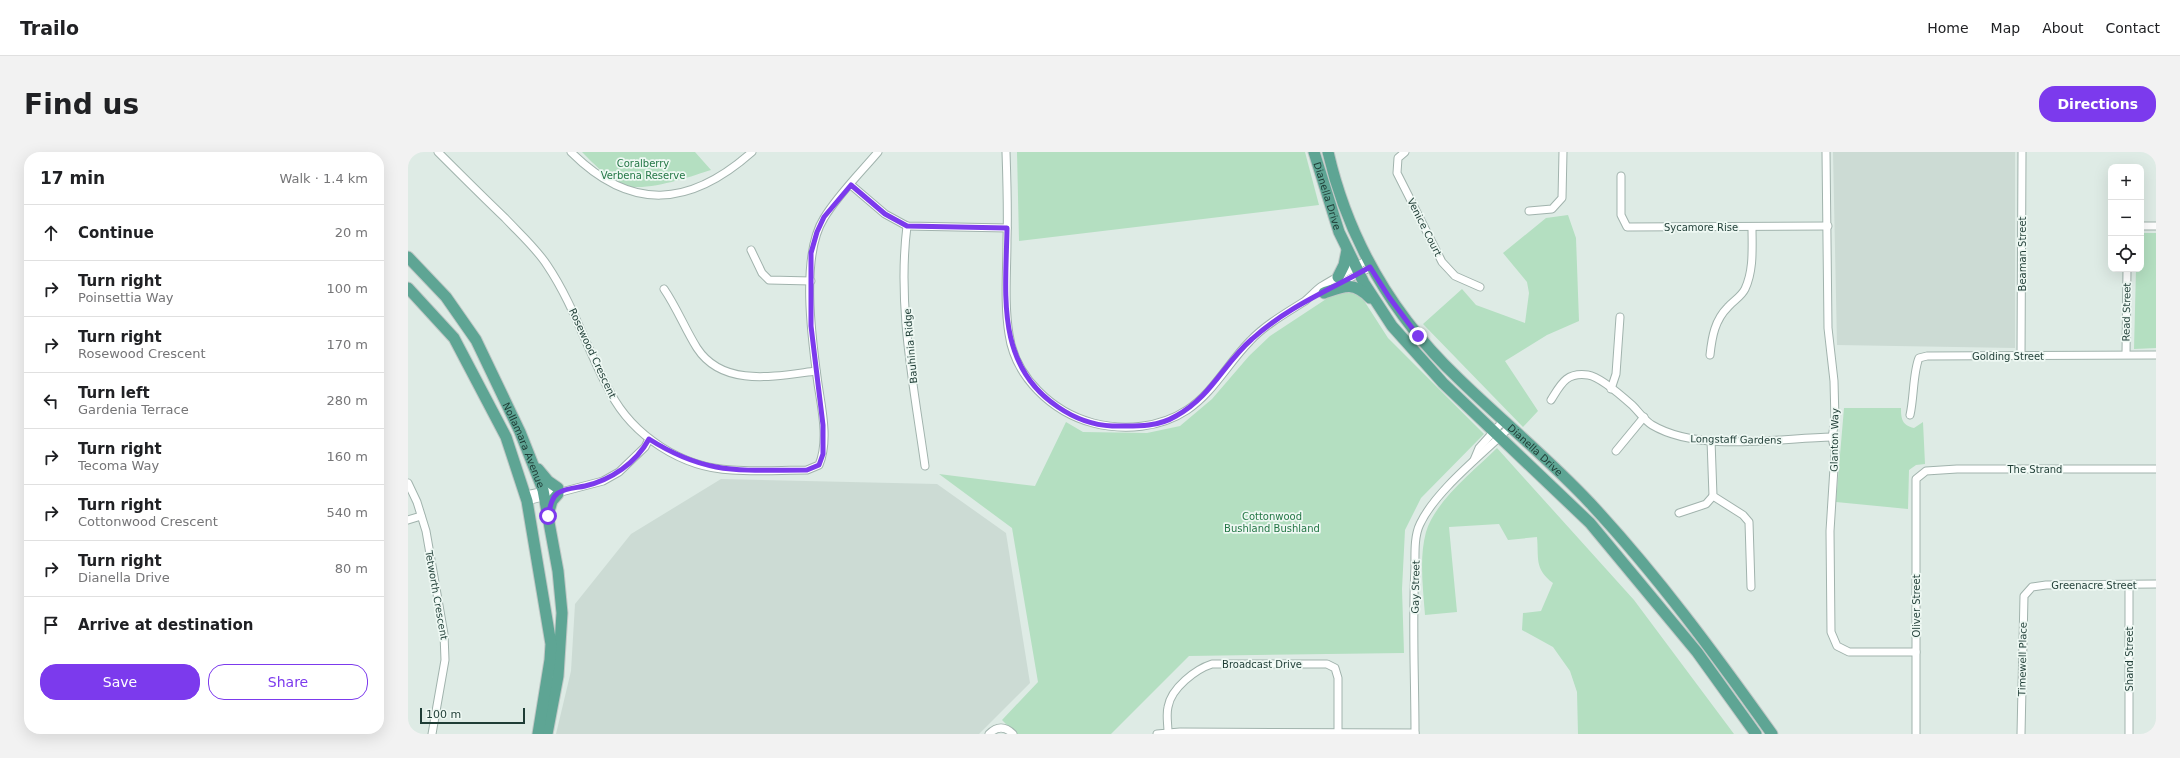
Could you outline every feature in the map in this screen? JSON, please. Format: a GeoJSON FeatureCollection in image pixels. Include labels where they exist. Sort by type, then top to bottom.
{"type":"FeatureCollection","features":[{"type":"Feature","properties":{"kind":"main road","name":"Dianella Drive"},"geometry":{"type":"LineString","coordinates":[[1314,152],[1323,186],[1347,250],[1377,305],[1410,348],[1496,435],[1578,511],[1623,562],[1696,652],[1756,734]]}},
{"type":"Feature","properties":{"kind":"main road","name":"Dianella Drive"},"geometry":{"type":"LineString","coordinates":[[1328,152],[1333,173],[1351,226],[1369,264],[1389,297],[1418,336],[1456,377],[1568,481],[1613,528],[1706,642],[1772,734]]}},
{"type":"Feature","properties":{"kind":"main road"},"geometry":{"type":"LineString","coordinates":[[1338,277],[1344,265],[1347,250]]}},
{"type":"Feature","properties":{"kind":"main road","name":"Nollamara Avenue"},"geometry":{"type":"LineString","coordinates":[[408,257],[446,297],[476,340],[530,459],[543,493],[560,581],[562,620],[560,657],[547,734]]}},
{"type":"Feature","properties":{"kind":"main road"},"geometry":{"type":"LineString","coordinates":[[1324,293],[1344,286],[1351,286],[1364,292],[1377,305]]}},
{"type":"Feature","properties":{"kind":"main road","name":"Nollamara Avenue"},"geometry":{"type":"LineString","coordinates":[[408,288],[444,325],[460,348],[506,437],[527,498],[551,644],[550,660],[538,734]]}},
{"type":"Feature","properties":{"kind":"main road"},"geometry":{"type":"LineString","coordinates":[[530,459],[548,481],[560,490],[552,501],[548,516]]}},
{"type":"Feature","properties":{"kind":"main road"},"geometry":{"type":"LineString","coordinates":[[547,617],[556,613],[560,581]]}},
{"type":"Feature","properties":{"kind":"street","name":"Rosewood Crescent"},"geometry":{"type":"LineString","coordinates":[[438,152],[524,237],[546,263],[567,296],[610,393],[625,415],[649,439],[671,453],[692,462],[731,470],[807,470],[819,465],[823,454],[823,425],[816,371]]}},
{"type":"Feature","properties":{"kind":"street"},"geometry":{"type":"LineString","coordinates":[[571,152],[588,169],[622,189],[639,194],[657,196],[684,192],[705,185],[752,152]]}},
{"type":"Feature","properties":{"kind":"street"},"geometry":{"type":"LineString","coordinates":[[664,289],[697,348],[706,360],[718,369],[730,374],[745,376],[779,376],[816,371],[811,326],[811,253],[817,232],[824,217],[878,152]]}},
{"type":"Feature","properties":{"kind":"street"},"geometry":{"type":"LineString","coordinates":[[1006,152],[1006,305],[1009,335],[1017,361],[1034,386],[1049,401],[1068,414],[1102,426],[1142,426],[1159,424],[1182,413],[1202,398],[1250,340],[1278,318],[1310,298],[1324,293],[1357,270]]}},
{"type":"Feature","properties":{"kind":"street","name":"Venice Court"},"geometry":{"type":"LineString","coordinates":[[1405,152],[1398,158],[1397,172],[1442,262],[1455,276],[1480,287]]}},
{"type":"Feature","properties":{"kind":"street"},"geometry":{"type":"LineString","coordinates":[[1529,211],[1552,209],[1562,198],[1563,152]]}},
{"type":"Feature","properties":{"kind":"street","name":"Glanton Way"},"geometry":{"type":"LineString","coordinates":[[1826,152],[1828,328],[1834,380],[1835,421],[1832,437],[1835,452],[1830,532],[1831,632],[1837,646],[1849,652],[1916,652]]}},
{"type":"Feature","properties":{"kind":"street","name":"Beaman Street"},"geometry":{"type":"LineString","coordinates":[[2021,356],[2022,152]]}},
{"type":"Feature","properties":{"kind":"street","name":"Sycamore Rise"},"geometry":{"type":"LineString","coordinates":[[1621,176],[1621,215],[1626,227],[1828,226]]}},
{"type":"Feature","properties":{"kind":"street"},"geometry":{"type":"LineString","coordinates":[[851,185],[885,214],[907,226],[1007,228]]}},
{"type":"Feature","properties":{"kind":"street","name":"Bauhinia Ridge"},"geometry":{"type":"LineString","coordinates":[[907,226],[904,252],[908,352],[925,466]]}},
{"type":"Feature","properties":{"kind":"street"},"geometry":{"type":"LineString","coordinates":[[2144,226],[2156,226]]}},
{"type":"Feature","properties":{"kind":"street"},"geometry":{"type":"LineString","coordinates":[[1710,355],[1712,335],[1716,323],[1728,306],[1738,298],[1748,282],[1752,258],[1752,227]]}},
{"type":"Feature","properties":{"kind":"street"},"geometry":{"type":"LineString","coordinates":[[751,250],[762,273],[769,280],[811,281]]}},
{"type":"Feature","properties":{"kind":"street"},"geometry":{"type":"LineString","coordinates":[[1310,298],[1320,287],[1338,277],[1369,264]]}},
{"type":"Feature","properties":{"kind":"street","name":"Read Street"},"geometry":{"type":"LineString","coordinates":[[2126,354],[2127,272]]}},
{"type":"Feature","properties":{"kind":"street"},"geometry":{"type":"LineString","coordinates":[[1612,389],[1616,374],[1620,318]]}},
{"type":"Feature","properties":{"kind":"street","name":"Golding Street"},"geometry":{"type":"LineString","coordinates":[[1910,415],[1914,394],[1915,367],[1919,358],[1927,356],[2156,355]]}},
{"type":"Feature","properties":{"kind":"street","name":"Longstaff Gardens"},"geometry":{"type":"LineString","coordinates":[[1551,400],[1562,381],[1575,376],[1588,375],[1598,378],[1652,425],[1683,438],[1754,441],[1832,437]]}},
{"type":"Feature","properties":{"kind":"street"},"geometry":{"type":"LineString","coordinates":[[1616,451],[1644,417]]}},
{"type":"Feature","properties":{"kind":"street","name":"Gay Street"},"geometry":{"type":"LineString","coordinates":[[1415,733],[1414,583],[1419,526],[1432,505],[1474,460],[1488,450],[1496,435],[1507,424]]}},
{"type":"Feature","properties":{"kind":"street"},"geometry":{"type":"LineString","coordinates":[[527,498],[543,493],[603,481],[619,472],[645,447],[649,439]]}},
{"type":"Feature","properties":{"kind":"street"},"geometry":{"type":"LineString","coordinates":[[1679,514],[1706,504],[1713,496],[1711,440]]}},
{"type":"Feature","properties":{"kind":"street","name":"The Strand"},"geometry":{"type":"LineString","coordinates":[[1916,479],[1926,471],[1957,469],[2156,469]]}},
{"type":"Feature","properties":{"kind":"street","name":"Oliver Street"},"geometry":{"type":"LineString","coordinates":[[1916,479],[1916,734]]}},
{"type":"Feature","properties":{"kind":"street","name":"Tetworth Crescent"},"geometry":{"type":"LineString","coordinates":[[408,483],[426,531],[446,648],[432,734]]}},
{"type":"Feature","properties":{"kind":"street"},"geometry":{"type":"LineString","coordinates":[[1713,496],[1743,515],[1749,522],[1751,587]]}},
{"type":"Feature","properties":{"kind":"street"},"geometry":{"type":"LineString","coordinates":[[408,520],[421,516]]}},
{"type":"Feature","properties":{"kind":"street","name":"Greenacre Street"},"geometry":{"type":"LineString","coordinates":[[2032,587],[2046,585],[2156,584]]}},
{"type":"Feature","properties":{"kind":"street","name":"Shand Street"},"geometry":{"type":"LineString","coordinates":[[2129,585],[2129,734]]}},
{"type":"Feature","properties":{"kind":"street","name":"Timewell Place"},"geometry":{"type":"LineString","coordinates":[[2020,734],[2024,596],[2032,587]]}},
{"type":"Feature","properties":{"kind":"street","name":"Broadcast Drive"},"geometry":{"type":"LineString","coordinates":[[1168,732],[1167,714],[1170,699],[1198,670],[1205,666],[1212,664],[1327,664],[1335,668],[1338,678],[1338,733]]}},
{"type":"Feature","properties":{"kind":"street"},"geometry":{"type":"LineString","coordinates":[[988,734],[996,728],[1002,727],[1013,734]]}},
{"type":"Feature","properties":{"kind":"street"},"geometry":{"type":"LineString","coordinates":[[1157,734],[1168,732],[1415,733]]}},
{"type":"Feature","properties":{"kind":"shaded area"},"geometry":{"type":"Polygon","coordinates":[[[1833,152],[2015,152],[2015,348],[1837,345],[1833,152]]]}},
{"type":"Feature","properties":{"kind":"shaded area"},"geometry":{"type":"Polygon","coordinates":[[[721,479],[937,484],[1006,533],[1030,683],[979,734],[556,734],[571,671],[575,604],[631,534],[721,479]]]}},
{"type":"Feature","properties":{"kind":"green space","name":"Coralberry Verbena Reserve"},"geometry":{"type":"Polygon","coordinates":[[[582,152],[695,152],[711,170],[691,177],[653,186],[629,187],[610,178],[582,152]]]}},
{"type":"Feature","properties":{"kind":"green space"},"geometry":{"type":"Polygon","coordinates":[[[1017,152],[1305,152],[1319,205],[1019,241],[1017,152]]]}},
{"type":"Feature","properties":{"kind":"green space"},"geometry":{"type":"Polygon","coordinates":[[[1568,215],[1576,238],[1579,321],[1547,335],[1505,361],[1538,411],[1523,427],[1423,324],[1462,289],[1476,305],[1525,323],[1529,293],[1527,282],[1503,253],[1546,218],[1568,215]]]}},
{"type":"Feature","properties":{"kind":"green space"},"geometry":{"type":"Polygon","coordinates":[[[2144,233],[2156,233],[2156,348],[2134,349],[2136,272],[2144,272],[2144,233]]]}},
{"type":"Feature","properties":{"kind":"green space","name":"Cottonwood Bushland Bushland"},"geometry":{"type":"Polygon","coordinates":[[[1352,282],[1388,338],[1484,434],[1421,498],[1405,530],[1402,589],[1404,653],[1189,656],[1111,734],[1016,734],[1002,720],[1038,682],[1012,528],[939,474],[1035,486],[1066,422],[1083,432],[1147,433],[1180,426],[1212,399],[1249,356],[1270,336],[1352,282]]]}},
{"type":"Feature","properties":{"kind":"green space"},"geometry":{"type":"Polygon","coordinates":[[[1844,408],[1901,408],[1903,421],[1910,427],[1914,428],[1923,422],[1925,464],[1916,465],[1909,470],[1908,509],[1836,502],[1844,408]]]}},
{"type":"Feature","properties":{"kind":"green space"},"geometry":{"type":"Polygon","coordinates":[[[1497,448],[1634,600],[1734,734],[1578,734],[1577,692],[1570,671],[1553,647],[1522,630],[1523,613],[1541,611],[1553,583],[1547,578],[1540,568],[1537,537],[1508,540],[1499,524],[1449,527],[1457,612],[1425,615],[1422,573],[1423,552],[1426,532],[1431,520],[1438,509],[1457,487],[1497,448]]]}},
{"type":"Feature","properties":{"kind":"route"},"geometry":{"type":"LineString","coordinates":[[548,516],[552,501],[558,494],[565,490],[603,481],[619,472],[645,447],[649,439],[671,453],[692,462],[711,467],[731,470],[807,470],[819,465],[823,454],[823,425],[811,326],[811,253],[817,232],[824,217],[851,185],[885,214],[907,226],[1007,228],[1006,305],[1009,335],[1017,361],[1034,386],[1049,401],[1068,414],[1102,426],[1142,426],[1159,424],[1175,417],[1202,398],[1250,340],[1264,328],[1310,298],[1324,293],[1370,267],[1389,297],[1418,336]]}}]}
